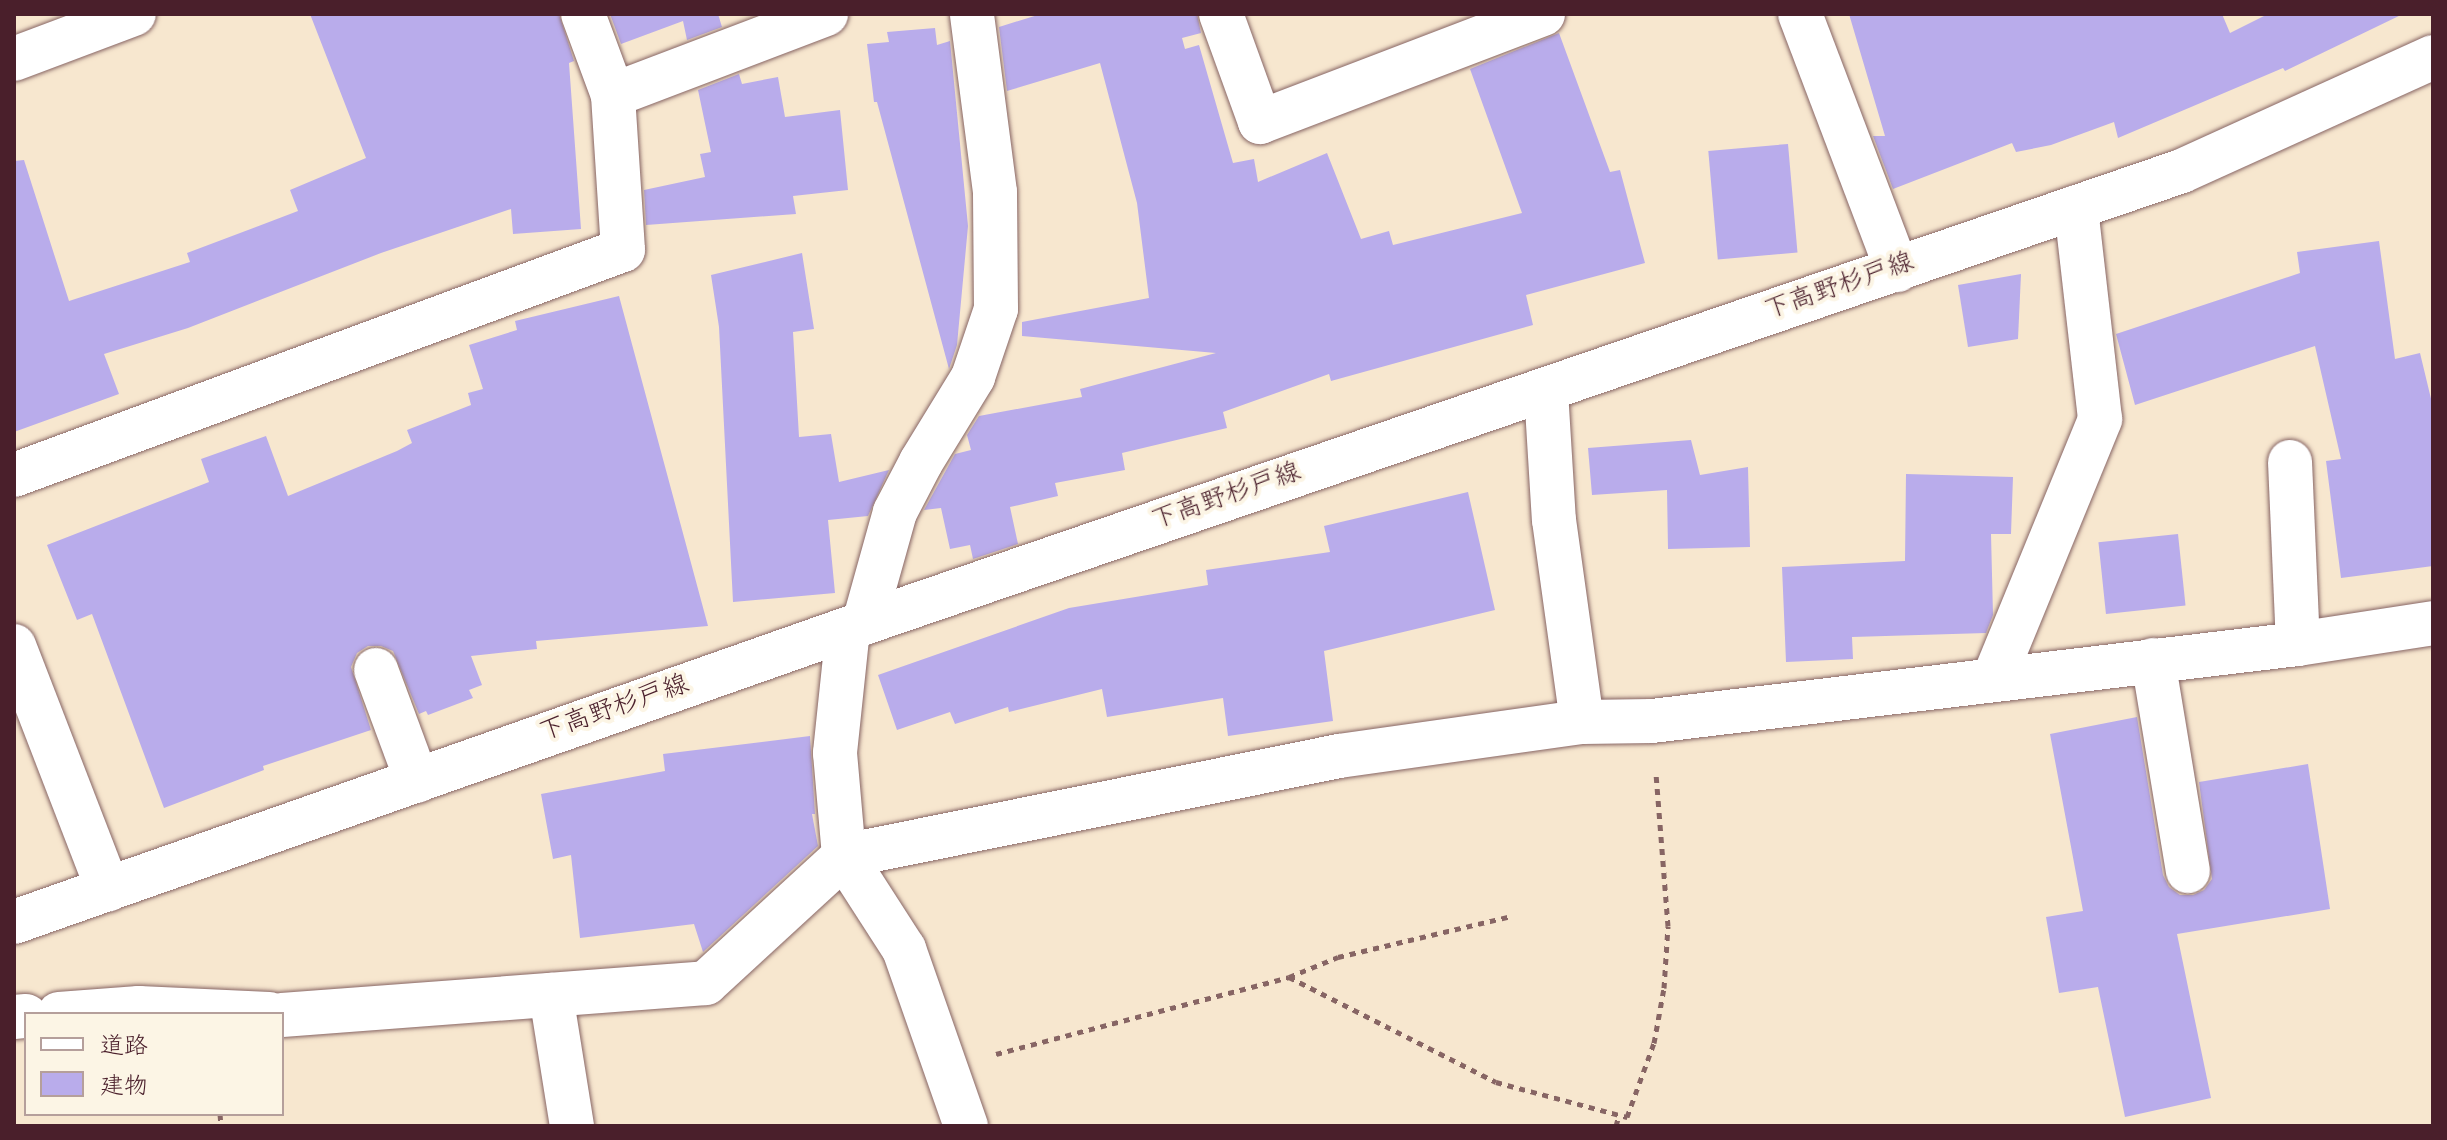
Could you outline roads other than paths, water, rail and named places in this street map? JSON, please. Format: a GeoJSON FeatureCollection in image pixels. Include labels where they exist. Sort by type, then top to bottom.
{"type":"FeatureCollection","features":[{"type":"Feature","properties":{"kind":"street"},"geometry":{"type":"LineString","coordinates":[[14,59],[134,14]]}},
{"type":"Feature","properties":{"kind":"street"},"geometry":{"type":"LineString","coordinates":[[14,475],[623,250],[613,95],[583,14]]}},
{"type":"Feature","properties":{"kind":"street"},"geometry":{"type":"LineString","coordinates":[[613,95],[826,14]]}},
{"type":"Feature","properties":{"kind":"street"},"geometry":{"type":"LineString","coordinates":[[966,1126],[948,1067],[904,949],[844,856],[835,753],[856,626],[895,512],[973,377],[996,309],[995,192],[972,14]]}},
{"type":"Feature","properties":{"kind":"street"},"geometry":{"type":"LineString","coordinates":[[1221,14],[1260,122],[1543,14]]}},
{"type":"Feature","properties":{"kind":"street"},"geometry":{"type":"LineString","coordinates":[[1800,14],[1897,270]]}},
{"type":"Feature","properties":{"kind":"street","name":"下高野杉戸線"},"geometry":{"type":"LineString","coordinates":[[14,922],[856,626],[2182,171],[2433,57]]}},
{"type":"Feature","properties":{"kind":"street"},"geometry":{"type":"LineString","coordinates":[[1994,678],[2100,419],[2076,207]]}},
{"type":"Feature","properties":{"kind":"street"},"geometry":{"type":"LineString","coordinates":[[1546,391],[1554,520],[1582,722]]}},
{"type":"Feature","properties":{"kind":"street"},"geometry":{"type":"LineString","coordinates":[[2290,462],[2298,644]]}},
{"type":"Feature","properties":{"kind":"street"},"geometry":{"type":"LineString","coordinates":[[284,1015],[706,983],[844,856],[1339,756],[1582,722],[1652,721],[2298,644],[2433,623]]}},
{"type":"Feature","properties":{"kind":"street"},"geometry":{"type":"LineString","coordinates":[[14,646],[108,889]]}},
{"type":"Feature","properties":{"kind":"street"},"geometry":{"type":"LineString","coordinates":[[2153,660],[2188,871]]}},
{"type":"Feature","properties":{"kind":"street"},"geometry":{"type":"LineString","coordinates":[[376,670],[417,781]]}},
{"type":"Feature","properties":{"kind":"street"},"geometry":{"type":"LineString","coordinates":[[551,995],[572,1126]]}},
{"type":"Feature","properties":{"kind":"street"},"geometry":{"type":"LineString","coordinates":[[86,1012],[139,1008],[226,1012]]}}]}
